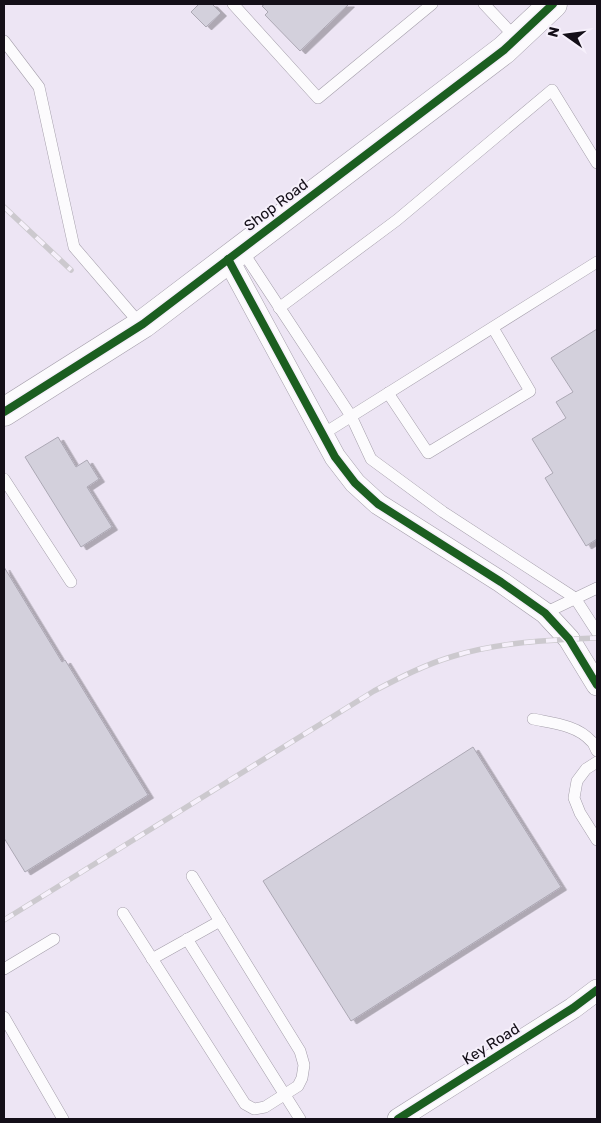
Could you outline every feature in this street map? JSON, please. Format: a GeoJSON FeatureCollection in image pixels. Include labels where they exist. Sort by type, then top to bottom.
{"type":"FeatureCollection","features":[{"type":"Feature","properties":{"kind":"street","name":"Shop Road"},"geometry":{"type":"LineString","coordinates":[[4,412],[141,325],[504,50],[553,4]]}},
{"type":"Feature","properties":{"kind":"street"},"geometry":{"type":"LineString","coordinates":[[235,254],[335,457],[355,483],[378,504],[501,582],[545,613],[569,639],[597,685]]}},
{"type":"Feature","properties":{"kind":"street","name":"Key Road"},"geometry":{"type":"LineString","coordinates":[[398,1119],[573,1008],[597,990]]}},
{"type":"Feature","properties":{"kind":"lane"},"geometry":{"type":"LineString","coordinates":[[233,4],[318,98],[432,4]]}},
{"type":"Feature","properties":{"kind":"lane"},"geometry":{"type":"LineString","coordinates":[[484,4],[516,38]]}},
{"type":"Feature","properties":{"kind":"lane"},"geometry":{"type":"LineString","coordinates":[[4,41],[39,87],[74,247],[141,325]]}},
{"type":"Feature","properties":{"kind":"lane"},"geometry":{"type":"LineString","coordinates":[[279,308],[397,220],[552,90],[597,163]]}},
{"type":"Feature","properties":{"kind":"lane"},"geometry":{"type":"LineString","coordinates":[[235,254],[279,308],[351,416],[371,459],[443,512],[576,598],[597,632]]}},
{"type":"Feature","properties":{"kind":"lane"},"geometry":{"type":"LineString","coordinates":[[323,434],[597,262]]}},
{"type":"Feature","properties":{"kind":"lane"},"geometry":{"type":"LineString","coordinates":[[388,393],[428,453],[530,391],[493,328]]}},
{"type":"Feature","properties":{"kind":"lane"},"geometry":{"type":"LineString","coordinates":[[4,479],[71,582]]}},
{"type":"Feature","properties":{"kind":"lane"},"geometry":{"type":"LineString","coordinates":[[545,613],[597,588]]}},
{"type":"Feature","properties":{"kind":"lane"},"geometry":{"type":"LineString","coordinates":[[533,719],[568,727],[580,732],[592,741],[597,751]]}},
{"type":"Feature","properties":{"kind":"lane"},"geometry":{"type":"LineString","coordinates":[[597,762],[586,769],[577,781],[574,798],[580,813],[597,840]]}},
{"type":"Feature","properties":{"kind":"lane"},"geometry":{"type":"LineString","coordinates":[[123,913],[245,1104],[254,1109],[265,1107],[298,1086],[302,1078],[304,1065],[300,1051],[192,876]]}},
{"type":"Feature","properties":{"kind":"lane"},"geometry":{"type":"LineString","coordinates":[[152,959],[220,921]]}},
{"type":"Feature","properties":{"kind":"lane"},"geometry":{"type":"LineString","coordinates":[[4,969],[54,939]]}},
{"type":"Feature","properties":{"kind":"lane"},"geometry":{"type":"LineString","coordinates":[[186,939],[300,1119]]}},
{"type":"Feature","properties":{"kind":"lane"},"geometry":{"type":"LineString","coordinates":[[4,1016],[63,1119]]}},
{"type":"Feature","properties":{"kind":"building"},"geometry":{"type":"Polygon","coordinates":[[[199,4],[212,4],[221,13],[206,27],[191,12],[199,4]]]}},
{"type":"Feature","properties":{"kind":"building"},"geometry":{"type":"Polygon","coordinates":[[[265,4],[349,4],[300,51],[265,15],[268,12],[262,6],[265,4]]]}},
{"type":"Feature","properties":{"kind":"building"},"geometry":{"type":"Polygon","coordinates":[[[597,329],[597,539],[586,546],[545,478],[553,473],[532,439],[566,418],[556,402],[573,392],[551,358],[597,329]]]}},
{"type":"Feature","properties":{"kind":"building"},"geometry":{"type":"Polygon","coordinates":[[[58,437],[76,467],[87,460],[99,479],[87,487],[112,527],[81,547],[25,457],[58,437]]]}},
{"type":"Feature","properties":{"kind":"building"},"geometry":{"type":"Polygon","coordinates":[[[4,567],[62,662],[65,660],[148,795],[25,872],[4,838],[4,567]]]}},
{"type":"Feature","properties":{"kind":"building"},"geometry":{"type":"Polygon","coordinates":[[[473,747],[561,887],[351,1021],[263,881],[473,747]]]}},
{"type":"Feature","properties":{"kind":"railway"},"geometry":{"type":"LineString","coordinates":[[4,207],[71,270]]}},
{"type":"Feature","properties":{"kind":"railway"},"geometry":{"type":"LineString","coordinates":[[4,920],[374,691],[403,676],[444,659],[471,651],[543,641],[597,638]]}},
{"type":"Feature","properties":{"kind":"cycle path"},"geometry":{"type":"LineString","coordinates":[[4,412],[143,324],[504,50],[553,4]]}},
{"type":"Feature","properties":{"kind":"cycle path"},"geometry":{"type":"LineString","coordinates":[[228,259],[335,457],[355,483],[378,504],[501,582],[545,613],[569,639],[597,685]]}},
{"type":"Feature","properties":{"kind":"cycle path"},"geometry":{"type":"LineString","coordinates":[[398,1119],[573,1008],[597,990]]}}]}
